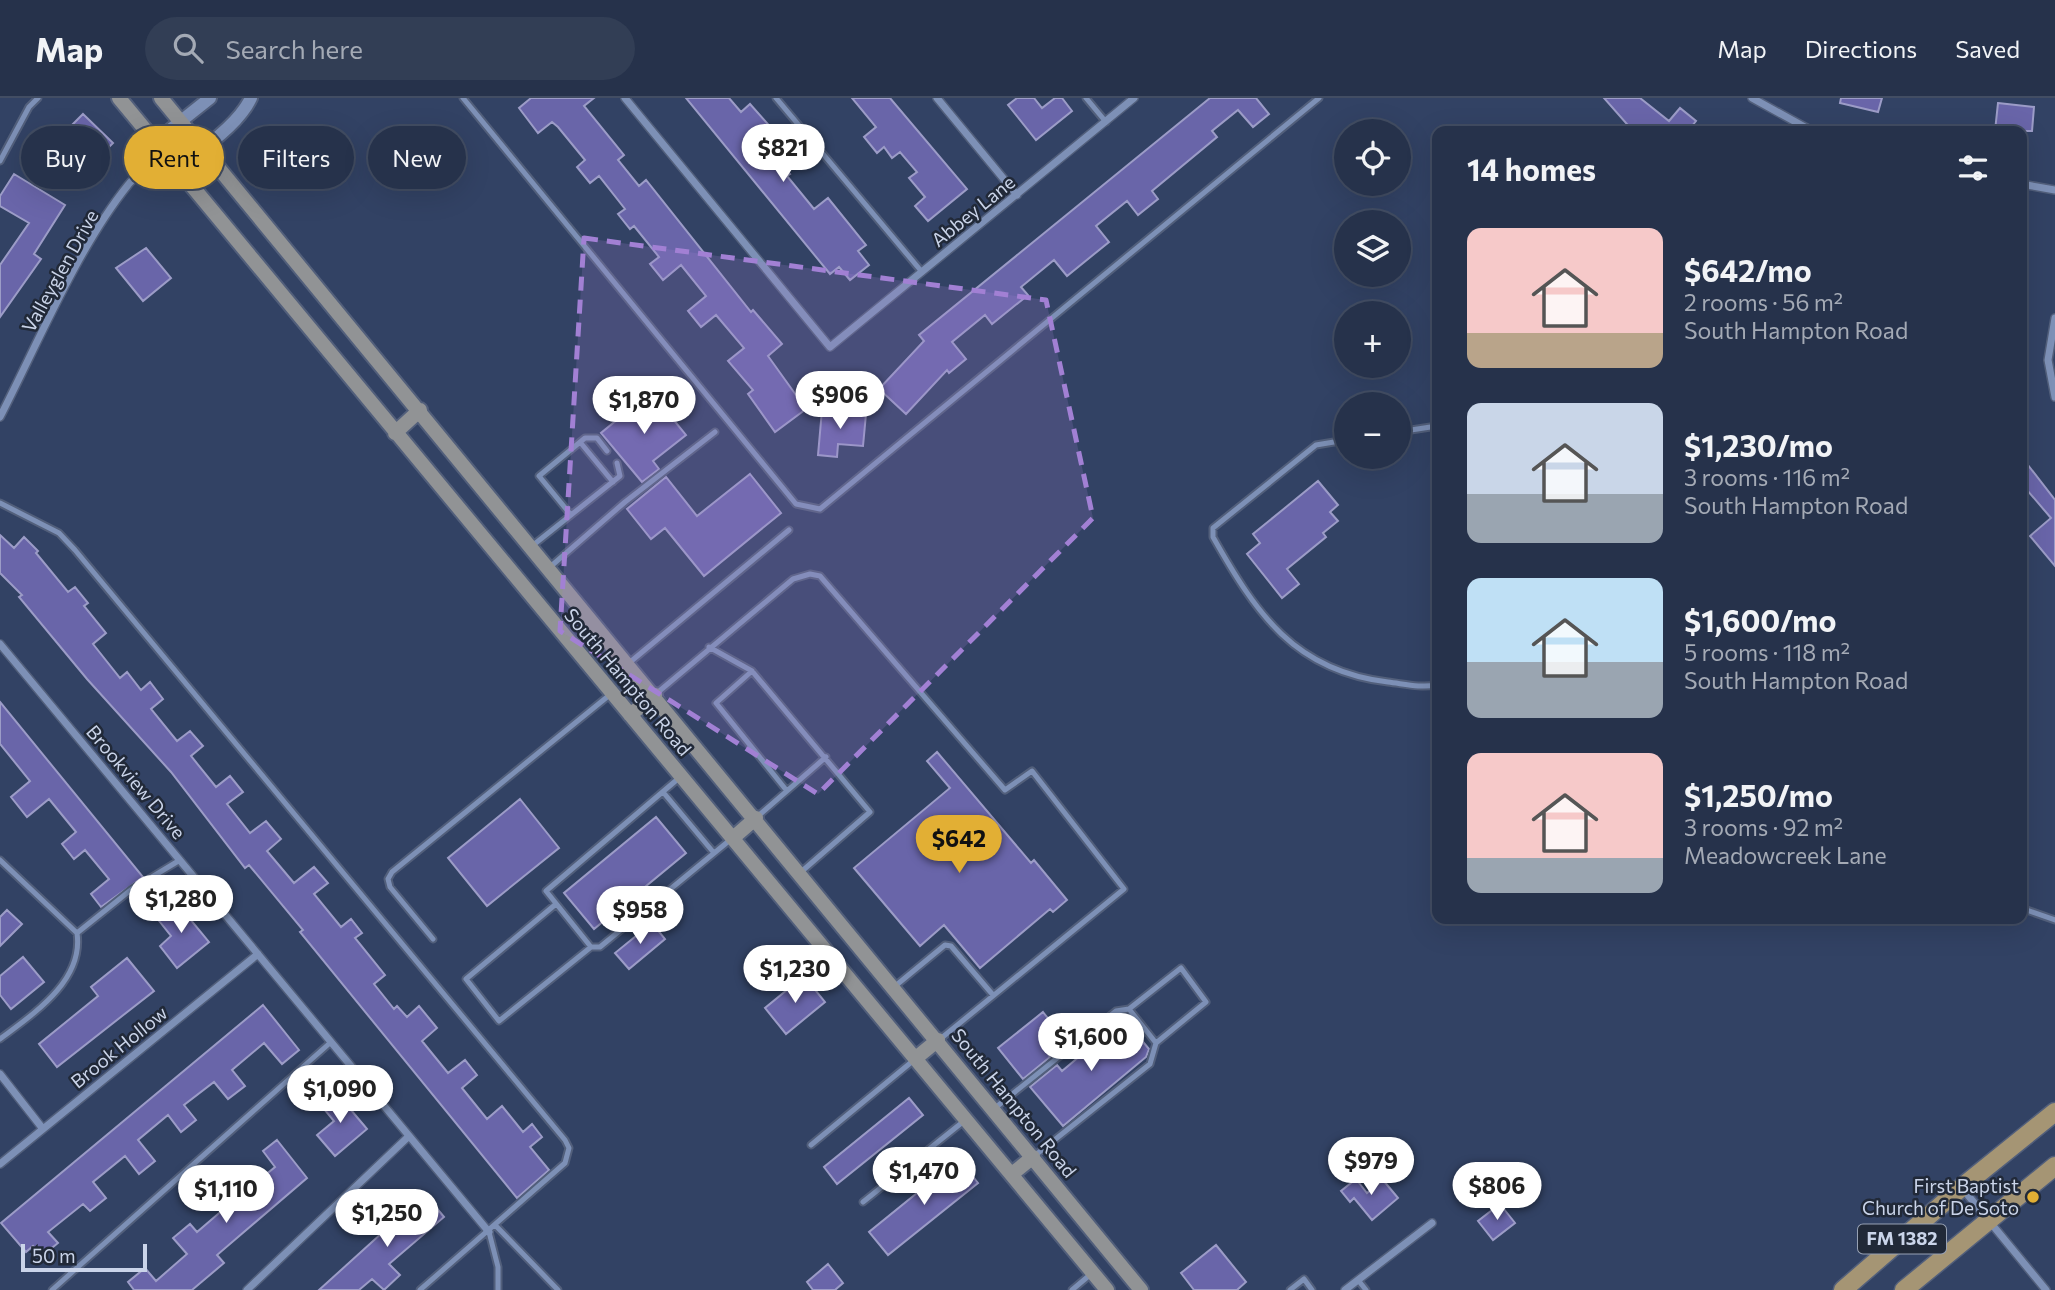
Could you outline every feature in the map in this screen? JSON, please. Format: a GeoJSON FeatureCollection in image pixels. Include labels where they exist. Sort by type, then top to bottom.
{"type":"FeatureCollection","features":[{"type":"Feature","properties":{"kind":"main road","name":"South Hampton Road"},"geometry":{"type":"LineString","coordinates":[[119,98],[142,126]]}},
{"type":"Feature","properties":{"kind":"main road","name":"South Hampton Road"},"geometry":{"type":"LineString","coordinates":[[161,98],[184,126]]}},
{"type":"Feature","properties":{"kind":"main road","name":"South Hampton Road"},"geometry":{"type":"LineString","coordinates":[[224,174],[801,872],[1141,1290]]}},
{"type":"Feature","properties":{"kind":"main road","name":"South Hampton Road"},"geometry":{"type":"LineString","coordinates":[[194,189],[1107,1290]]}},
{"type":"Feature","properties":{"kind":"main road"},"geometry":{"type":"LineString","coordinates":[[395,433],[420,410]]}},
{"type":"Feature","properties":{"kind":"main road"},"geometry":{"type":"LineString","coordinates":[[630,715],[655,695]]}},
{"type":"Feature","properties":{"kind":"main road"},"geometry":{"type":"LineString","coordinates":[[733,838],[756,818]]}},
{"type":"Feature","properties":{"kind":"main road"},"geometry":{"type":"LineString","coordinates":[[916,1058],[938,1040]]}},
{"type":"Feature","properties":{"kind":"main road","name":"FM 1382"},"geometry":{"type":"LineString","coordinates":[[1843,1290],[1962,1187],[2055,1112]]}},
{"type":"Feature","properties":{"kind":"main road"},"geometry":{"type":"LineString","coordinates":[[1012,1174],[1033,1157]]}},
{"type":"Feature","properties":{"kind":"main road","name":"FM 1382"},"geometry":{"type":"LineString","coordinates":[[1904,1290],[2055,1166]]}},
{"type":"Feature","properties":{"kind":"street"},"geometry":{"type":"LineString","coordinates":[[176,126],[210,98]]}},
{"type":"Feature","properties":{"kind":"street"},"geometry":{"type":"LineString","coordinates":[[224,128],[246,107],[251,98]]}},
{"type":"Feature","properties":{"kind":"street","name":"Abbey Lane"},"geometry":{"type":"LineString","coordinates":[[625,98],[830,347],[1134,98]]}},
{"type":"Feature","properties":{"kind":"street"},"geometry":{"type":"LineString","coordinates":[[937,98],[1017,195]]}},
{"type":"Feature","properties":{"kind":"street"},"geometry":{"type":"LineString","coordinates":[[1752,98],[1793,126]]}},
{"type":"Feature","properties":{"kind":"street"},"geometry":{"type":"LineString","coordinates":[[2027,185],[2055,190]]}},
{"type":"Feature","properties":{"kind":"street","name":"Valleyglen Drive"},"geometry":{"type":"LineString","coordinates":[[0,417],[78,264],[125,189]]}},
{"type":"Feature","properties":{"kind":"street"},"geometry":{"type":"LineString","coordinates":[[2055,318],[2048,360],[2055,397]]}},
{"type":"Feature","properties":{"kind":"street","name":"Brookview Drive"},"geometry":{"type":"LineString","coordinates":[[1,649],[489,1232]]}},
{"type":"Feature","properties":{"kind":"street","name":"Brook Hollow"},"geometry":{"type":"LineString","coordinates":[[0,1164],[258,954]]}},
{"type":"Feature","properties":{"kind":"street"},"geometry":{"type":"LineString","coordinates":[[0,1074],[43,1129]]}},
{"type":"Feature","properties":{"kind":"street"},"geometry":{"type":"LineString","coordinates":[[247,1290],[409,1136]]}},
{"type":"Feature","properties":{"kind":"street"},"geometry":{"type":"LineString","coordinates":[[1962,1187],[2046,1290]]}},
{"type":"Feature","properties":{"kind":"street"},"geometry":{"type":"LineString","coordinates":[[1345,1290],[1432,1223]]}},
{"type":"Feature","properties":{"kind":"lane"},"geometry":{"type":"LineString","coordinates":[[0,161],[29,107],[38,98]]}},
{"type":"Feature","properties":{"kind":"lane"},"geometry":{"type":"LineString","coordinates":[[463,98],[796,504],[820,509],[1319,98]]}},
{"type":"Feature","properties":{"kind":"lane"},"geometry":{"type":"LineString","coordinates":[[776,98],[922,272]]}},
{"type":"Feature","properties":{"kind":"lane"},"geometry":{"type":"LineString","coordinates":[[1086,98],[1105,122]]}},
{"type":"Feature","properties":{"kind":"lane"},"geometry":{"type":"LineString","coordinates":[[1411,430],[1432,427]]}},
{"type":"Feature","properties":{"kind":"lane"},"geometry":{"type":"LineString","coordinates":[[550,567],[625,502],[715,432]]}},
{"type":"Feature","properties":{"kind":"lane"},"geometry":{"type":"LineString","coordinates":[[571,515],[539,476],[585,438],[597,439],[607,451]]}},
{"type":"Feature","properties":{"kind":"lane"},"geometry":{"type":"LineString","coordinates":[[580,442],[613,481]]}},
{"type":"Feature","properties":{"kind":"lane"},"geometry":{"type":"LineString","coordinates":[[1334,442],[1316,444],[1213,528],[1213,537],[1240,584],[1270,625],[1300,652],[1325,665],[1373,681],[1432,686]]}},
{"type":"Feature","properties":{"kind":"lane"},"geometry":{"type":"LineString","coordinates":[[532,546],[620,476],[617,463]]}},
{"type":"Feature","properties":{"kind":"lane"},"geometry":{"type":"LineString","coordinates":[[0,503],[59,533],[75,550],[565,1140],[569,1148],[565,1163],[420,1290]]}},
{"type":"Feature","properties":{"kind":"lane"},"geometry":{"type":"LineString","coordinates":[[629,663],[789,530]]}},
{"type":"Feature","properties":{"kind":"lane"},"geometry":{"type":"LineString","coordinates":[[655,695],[793,579],[810,574],[820,576],[1005,790],[1031,771],[1124,889],[938,1040]]}},
{"type":"Feature","properties":{"kind":"lane"},"geometry":{"type":"LineString","coordinates":[[709,647],[752,671],[870,812],[801,872]]}},
{"type":"Feature","properties":{"kind":"lane"},"geometry":{"type":"LineString","coordinates":[[752,671],[716,703],[787,791]]}},
{"type":"Feature","properties":{"kind":"lane"},"geometry":{"type":"LineString","coordinates":[[433,939],[390,887],[388,879],[392,872],[612,693]]}},
{"type":"Feature","properties":{"kind":"lane"},"geometry":{"type":"LineString","coordinates":[[756,818],[826,757]]}},
{"type":"Feature","properties":{"kind":"lane"},"geometry":{"type":"LineString","coordinates":[[590,947],[546,891],[682,776]]}},
{"type":"Feature","properties":{"kind":"lane"},"geometry":{"type":"LineString","coordinates":[[663,792],[714,853]]}},
{"type":"Feature","properties":{"kind":"lane"},"geometry":{"type":"LineString","coordinates":[[556,904],[466,979],[499,1021],[590,947],[600,947],[733,838]]}},
{"type":"Feature","properties":{"kind":"lane"},"geometry":{"type":"LineString","coordinates":[[0,860],[77,933],[78,943],[72,962],[56,993],[0,1039]]}},
{"type":"Feature","properties":{"kind":"lane"},"geometry":{"type":"LineString","coordinates":[[77,933],[132,889],[180,860]]}},
{"type":"Feature","properties":{"kind":"lane"},"geometry":{"type":"LineString","coordinates":[[2027,910],[2055,920]]}},
{"type":"Feature","properties":{"kind":"lane"},"geometry":{"type":"LineString","coordinates":[[894,987],[945,945],[951,946],[993,995]]}},
{"type":"Feature","properties":{"kind":"lane"},"geometry":{"type":"LineString","coordinates":[[994,1108],[1116,1011],[1129,1009],[1181,968],[1206,1002],[1156,1043],[1150,1064],[1033,1157]]}},
{"type":"Feature","properties":{"kind":"lane"},"geometry":{"type":"LineString","coordinates":[[1129,1009],[1156,1043]]}},
{"type":"Feature","properties":{"kind":"lane"},"geometry":{"type":"LineString","coordinates":[[52,1290],[331,1042]]}},
{"type":"Feature","properties":{"kind":"lane"},"geometry":{"type":"LineString","coordinates":[[811,1145],[916,1058]]}},
{"type":"Feature","properties":{"kind":"lane"},"geometry":{"type":"LineString","coordinates":[[863,1202],[967,1119]]}},
{"type":"Feature","properties":{"kind":"lane"},"geometry":{"type":"LineString","coordinates":[[496,1226],[558,1290]]}},
{"type":"Feature","properties":{"kind":"lane"},"geometry":{"type":"LineString","coordinates":[[489,1232],[498,1267],[498,1290]]}},
{"type":"Feature","properties":{"kind":"lane"},"geometry":{"type":"LineString","coordinates":[[1072,1290],[1093,1273]]}},
{"type":"Feature","properties":{"kind":"lane"},"geometry":{"type":"LineString","coordinates":[[1290,1290],[1304,1279],[1312,1290]]}},
{"type":"Feature","properties":{"kind":"lane"},"geometry":{"type":"LineString","coordinates":[[1358,1280],[1366,1290]]}},
{"type":"Feature","properties":{"kind":"highlighted area"},"geometry":{"type":"Polygon","coordinates":[[[584,238],[1046,300],[1093,518],[818,794],[560,631],[584,238]]]}},
{"type":"Feature","properties":{"kind":"building"},"geometry":{"type":"Polygon","coordinates":[[[531,98],[594,98],[584,106],[624,155],[618,160],[639,186],[646,180],[751,312],[753,310],[782,344],[768,356],[806,409],[775,432],[748,394],[753,390],[728,361],[744,348],[716,315],[701,327],[688,311],[706,296],[681,265],[663,280],[650,264],[659,257],[634,226],[630,229],[618,214],[625,209],[599,176],[590,183],[577,167],[585,160],[558,127],[552,122],[538,133],[519,108],[531,98]]]}},
{"type":"Feature","properties":{"kind":"building"},"geometry":{"type":"Polygon","coordinates":[[[686,98],[729,98],[741,112],[750,104],[790,149],[777,158],[790,174],[787,176],[814,209],[828,198],[866,245],[858,251],[869,265],[850,280],[839,267],[830,274],[686,98]]]}},
{"type":"Feature","properties":{"kind":"building"},"geometry":{"type":"Polygon","coordinates":[[[852,98],[890,98],[967,189],[928,221],[915,206],[925,197],[909,178],[917,172],[900,152],[892,158],[884,147],[877,153],[864,137],[876,127],[852,98]]]}},
{"type":"Feature","properties":{"kind":"building"},"geometry":{"type":"Polygon","coordinates":[[[1017,98],[1034,98],[1042,108],[1055,98],[1062,98],[1072,111],[1036,140],[1008,105],[1017,98]]]}},
{"type":"Feature","properties":{"kind":"building"},"geometry":{"type":"Polygon","coordinates":[[[1210,98],[1256,98],[1269,114],[1253,127],[1238,110],[1212,131],[1217,137],[1152,191],[1158,199],[1138,215],[1127,201],[1096,226],[1109,242],[1067,276],[1054,260],[1021,287],[1028,295],[992,324],[985,315],[952,342],[966,359],[949,373],[947,370],[906,414],[879,389],[924,341],[919,335],[1210,98]]]}},
{"type":"Feature","properties":{"kind":"building"},"geometry":{"type":"Polygon","coordinates":[[[1604,98],[1640,98],[1669,121],[1680,108],[1696,121],[1692,126],[1629,126],[1604,98]]]}},
{"type":"Feature","properties":{"kind":"building"},"geometry":{"type":"Polygon","coordinates":[[[1841,98],[1882,98],[1878,112],[1840,103],[1841,98]]]}},
{"type":"Feature","properties":{"kind":"building"},"geometry":{"type":"Polygon","coordinates":[[[1998,103],[2034,107],[2032,131],[2027,131],[2027,126],[1996,126],[1998,103]]]}},
{"type":"Feature","properties":{"kind":"building"},"geometry":{"type":"Polygon","coordinates":[[[83,114],[95,126],[71,126],[83,114]]]}},
{"type":"Feature","properties":{"kind":"building"},"geometry":{"type":"Polygon","coordinates":[[[14,174],[21,178],[21,189],[39,189],[65,205],[34,254],[41,259],[0,317],[0,265],[29,223],[0,206],[0,196],[14,174]]]}},
{"type":"Feature","properties":{"kind":"building"},"geometry":{"type":"Polygon","coordinates":[[[146,248],[171,278],[143,301],[116,268],[146,248]]]}},
{"type":"Feature","properties":{"kind":"building"},"geometry":{"type":"Polygon","coordinates":[[[651,392],[686,435],[653,461],[659,469],[642,482],[601,433],[651,392]]]}},
{"type":"Feature","properties":{"kind":"building"},"geometry":{"type":"Polygon","coordinates":[[[822,410],[866,414],[863,446],[838,444],[837,457],[818,455],[822,410]]]}},
{"type":"Feature","properties":{"kind":"building"},"geometry":{"type":"Polygon","coordinates":[[[2027,464],[2055,500],[2055,566],[2030,536],[2051,518],[2027,490],[2027,464]]]}},
{"type":"Feature","properties":{"kind":"building"},"geometry":{"type":"Polygon","coordinates":[[[750,474],[781,513],[704,576],[665,528],[651,539],[627,509],[666,477],[697,516],[750,474]]]}},
{"type":"Feature","properties":{"kind":"building"},"geometry":{"type":"Polygon","coordinates":[[[1318,481],[1338,505],[1330,512],[1338,521],[1323,533],[1326,537],[1287,569],[1299,584],[1282,598],[1247,554],[1260,543],[1253,534],[1318,481]]]}},
{"type":"Feature","properties":{"kind":"building"},"geometry":{"type":"Polygon","coordinates":[[[0,535],[14,548],[24,537],[38,551],[36,553],[68,592],[75,587],[88,603],[84,606],[106,633],[93,644],[120,678],[127,672],[141,690],[150,682],[163,699],[151,709],[177,741],[190,731],[203,746],[191,756],[216,787],[230,776],[243,792],[227,804],[250,833],[266,821],[281,839],[267,851],[294,883],[314,867],[328,883],[314,894],[341,927],[351,919],[362,933],[355,938],[385,975],[374,984],[394,1009],[397,1006],[407,1017],[419,1006],[437,1028],[422,1041],[448,1073],[465,1060],[477,1075],[462,1088],[487,1119],[502,1106],[523,1132],[532,1124],[542,1137],[530,1147],[549,1170],[517,1198],[300,932],[303,930],[249,865],[245,868],[171,772],[87,679],[19,597],[22,595],[0,573],[0,535]]]}},
{"type":"Feature","properties":{"kind":"building"},"geometry":{"type":"Polygon","coordinates":[[[0,702],[143,877],[101,907],[91,894],[109,879],[85,850],[74,859],[62,844],[76,832],[49,799],[27,817],[11,797],[30,781],[0,744],[0,702]]]}},
{"type":"Feature","properties":{"kind":"building"},"geometry":{"type":"Polygon","coordinates":[[[937,752],[1031,863],[1034,860],[1067,900],[1053,912],[1050,909],[980,968],[944,925],[920,946],[854,868],[950,788],[927,761],[937,752]]]}},
{"type":"Feature","properties":{"kind":"building"},"geometry":{"type":"Polygon","coordinates":[[[520,799],[559,848],[487,906],[448,858],[520,799]]]}},
{"type":"Feature","properties":{"kind":"building"},"geometry":{"type":"Polygon","coordinates":[[[656,817],[686,853],[594,929],[564,893],[656,817]]]}},
{"type":"Feature","properties":{"kind":"building"},"geometry":{"type":"Polygon","coordinates":[[[176,902],[209,942],[177,968],[160,946],[171,936],[156,917],[176,902]]]}},
{"type":"Feature","properties":{"kind":"building"},"geometry":{"type":"Polygon","coordinates":[[[7,910],[22,924],[0,946],[0,917],[7,910]]]}},
{"type":"Feature","properties":{"kind":"building"},"geometry":{"type":"Polygon","coordinates":[[[652,923],[665,939],[629,969],[615,953],[652,923]]]}},
{"type":"Feature","properties":{"kind":"building"},"geometry":{"type":"Polygon","coordinates":[[[23,957],[44,982],[11,1009],[0,995],[0,976],[23,957]]]}},
{"type":"Feature","properties":{"kind":"building"},"geometry":{"type":"Polygon","coordinates":[[[127,958],[154,991],[57,1067],[39,1044],[98,996],[91,987],[127,958]]]}},
{"type":"Feature","properties":{"kind":"building"},"geometry":{"type":"Polygon","coordinates":[[[804,976],[825,1002],[786,1034],[765,1008],[804,976]]]}},
{"type":"Feature","properties":{"kind":"building"},"geometry":{"type":"Polygon","coordinates":[[[263,1005],[299,1050],[282,1064],[264,1043],[232,1070],[245,1086],[228,1099],[214,1082],[184,1105],[196,1120],[181,1132],[168,1115],[138,1140],[155,1161],[139,1174],[125,1156],[93,1182],[106,1198],[90,1211],[83,1204],[48,1232],[58,1243],[42,1256],[33,1246],[26,1252],[1,1223],[263,1005]]]}},
{"type":"Feature","properties":{"kind":"building"},"geometry":{"type":"Polygon","coordinates":[[[1043,1012],[1062,1036],[1045,1050],[1050,1057],[1023,1079],[998,1048],[1043,1012]]]}},
{"type":"Feature","properties":{"kind":"building"},"geometry":{"type":"Polygon","coordinates":[[[1124,1019],[1149,1049],[1146,1057],[1063,1126],[1030,1087],[1057,1065],[1062,1071],[1124,1019]]]}},
{"type":"Feature","properties":{"kind":"building"},"geometry":{"type":"Polygon","coordinates":[[[335,1091],[367,1129],[335,1156],[317,1135],[334,1121],[320,1104],[335,1091]]]}},
{"type":"Feature","properties":{"kind":"building"},"geometry":{"type":"Polygon","coordinates":[[[909,1098],[923,1115],[837,1184],[824,1167],[909,1098]]]}},
{"type":"Feature","properties":{"kind":"building"},"geometry":{"type":"Polygon","coordinates":[[[277,1140],[307,1178],[217,1255],[224,1263],[192,1290],[134,1290],[128,1282],[145,1268],[156,1281],[187,1254],[173,1238],[190,1224],[197,1232],[232,1202],[221,1190],[236,1178],[246,1191],[275,1167],[263,1151],[277,1140]]]}},
{"type":"Feature","properties":{"kind":"building"},"geometry":{"type":"Polygon","coordinates":[[[959,1159],[978,1183],[888,1255],[869,1232],[959,1159]]]}},
{"type":"Feature","properties":{"kind":"building"},"geometry":{"type":"Polygon","coordinates":[[[1356,1179],[1367,1193],[1383,1180],[1398,1198],[1372,1220],[1354,1198],[1350,1202],[1341,1191],[1356,1179]]]}},
{"type":"Feature","properties":{"kind":"building"},"geometry":{"type":"Polygon","coordinates":[[[425,1194],[444,1217],[389,1264],[400,1275],[384,1290],[372,1279],[359,1290],[319,1290],[425,1194]]]}},
{"type":"Feature","properties":{"kind":"building"},"geometry":{"type":"Polygon","coordinates":[[[1500,1204],[1515,1223],[1493,1240],[1478,1221],[1500,1204]]]}},
{"type":"Feature","properties":{"kind":"building"},"geometry":{"type":"Polygon","coordinates":[[[1216,1245],[1246,1282],[1237,1290],[1194,1290],[1181,1273],[1216,1245]]]}},
{"type":"Feature","properties":{"kind":"building"},"geometry":{"type":"Polygon","coordinates":[[[828,1264],[843,1283],[835,1290],[813,1290],[807,1282],[828,1264]]]}},
{"type":"Feature","properties":{"kind":"place","name":"First Baptist Church of De Soto"},"geometry":{"type":"Point","coordinates":[2033,1197]}}]}
